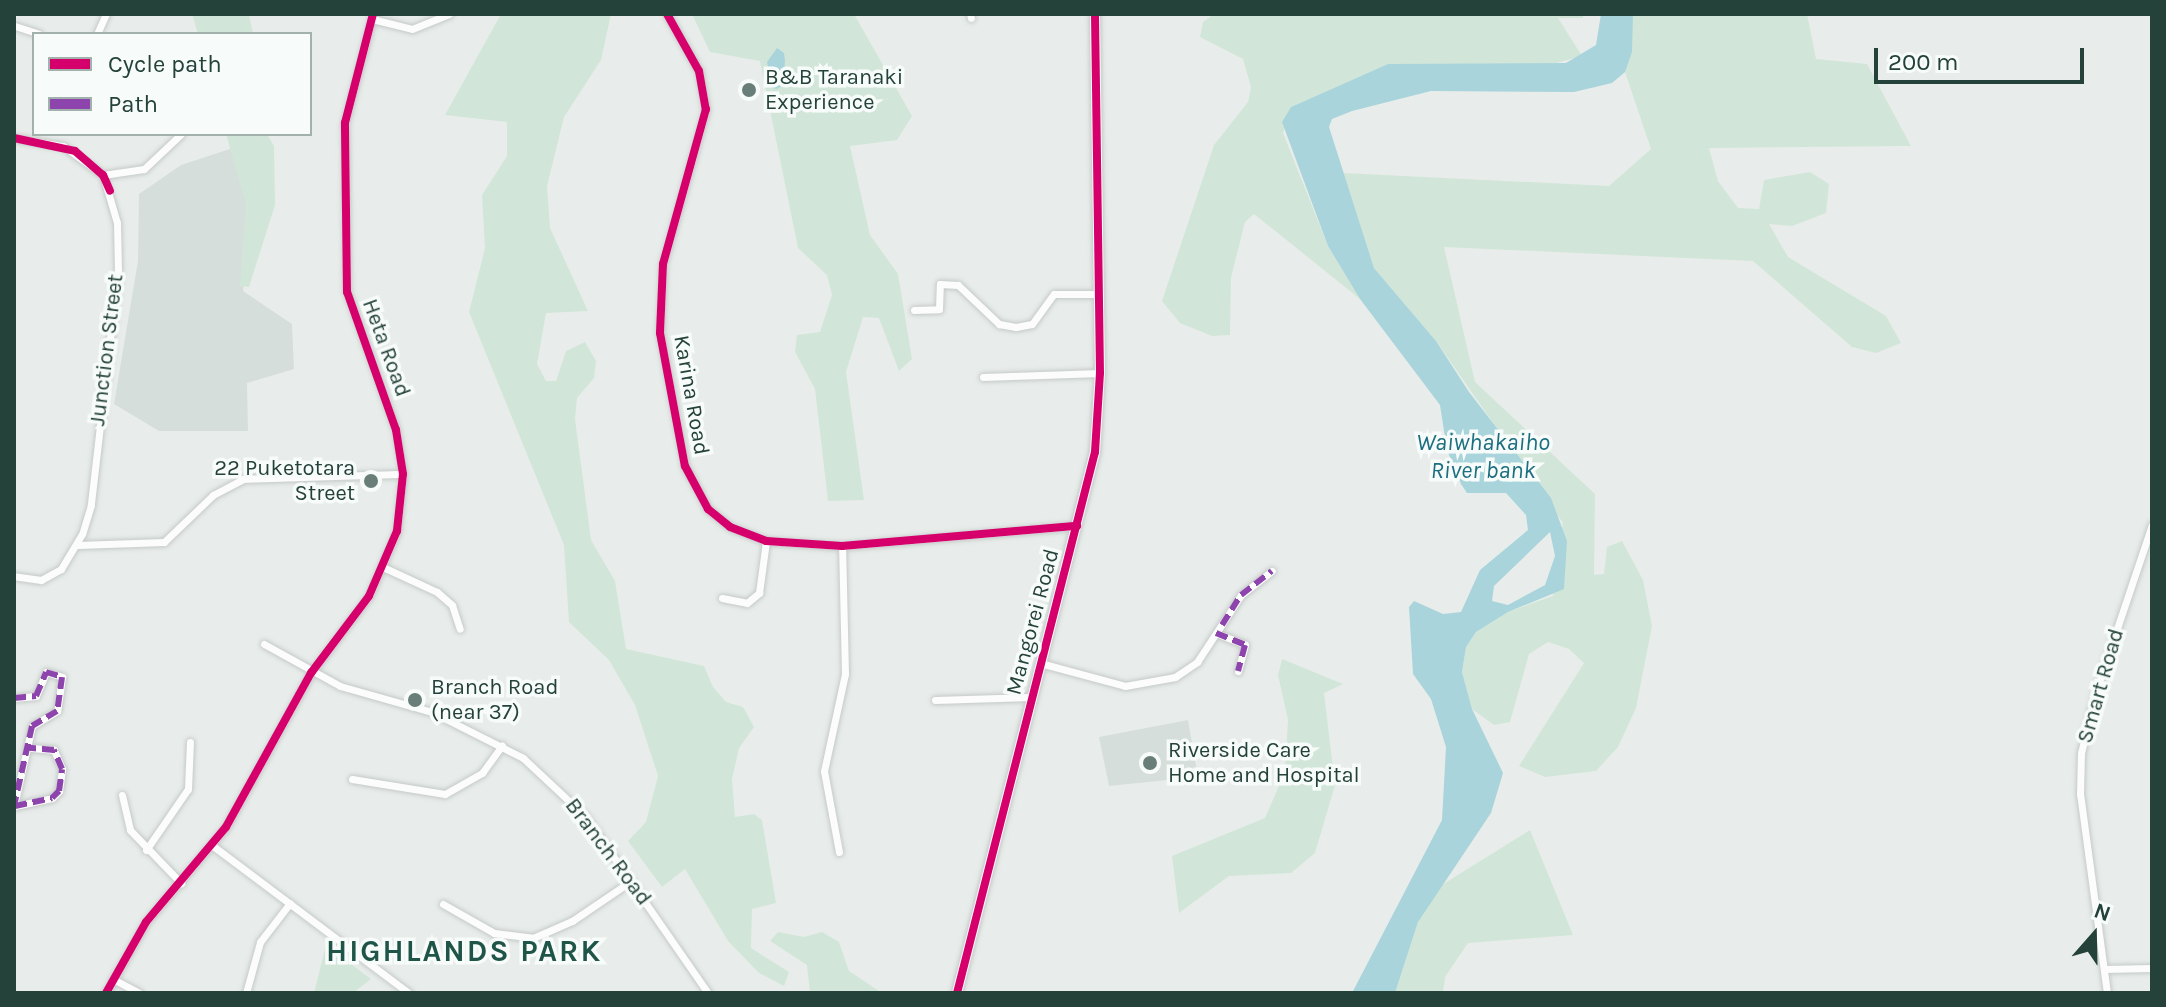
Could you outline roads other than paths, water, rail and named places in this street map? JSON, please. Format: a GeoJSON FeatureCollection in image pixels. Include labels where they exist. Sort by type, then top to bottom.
{"type":"FeatureCollection","features":[{"type":"Feature","properties":{"kind":"street"},"geometry":{"type":"LineString","coordinates":[[372,17],[412,29],[449,14]]}},
{"type":"Feature","properties":{"kind":"street","name":"Karina Road"},"geometry":{"type":"LineString","coordinates":[[667,14],[699,71],[706,100],[701,135],[664,255],[658,298],[682,451],[691,483],[708,509],[730,527],[766,541],[842,546],[1077,526]]}},
{"type":"Feature","properties":{"kind":"street","name":"Mangorei Road"},"geometry":{"type":"LineString","coordinates":[[957,993],[1095,452],[1100,373],[1100,294],[1095,14]]}},
{"type":"Feature","properties":{"kind":"street","name":"Heta Road"},"geometry":{"type":"LineString","coordinates":[[106,993],[146,922],[213,846],[311,673],[385,568],[397,531],[403,474],[396,430],[347,292],[345,123],[372,17]]}},
{"type":"Feature","properties":{"kind":"street"},"geometry":{"type":"LineString","coordinates":[[14,138],[52,138],[86,158],[103,175],[144,169],[179,136]]}},
{"type":"Feature","properties":{"kind":"street","name":"Junction Street"},"geometry":{"type":"LineString","coordinates":[[14,576],[41,580],[61,569],[78,545],[91,505],[114,320],[117,223],[103,175]]}},
{"type":"Feature","properties":{"kind":"street"},"geometry":{"type":"LineString","coordinates":[[914,310],[939,309],[940,284],[958,285],[999,324],[1016,327],[1032,324],[1054,294],[1100,294]]}},
{"type":"Feature","properties":{"kind":"street"},"geometry":{"type":"LineString","coordinates":[[983,377],[1100,373]]}},
{"type":"Feature","properties":{"kind":"street"},"geometry":{"type":"LineString","coordinates":[[78,545],[164,542],[213,495],[243,479],[403,474]]}},
{"type":"Feature","properties":{"kind":"street","name":"Smart Road"},"geometry":{"type":"LineString","coordinates":[[2107,993],[2080,794],[2081,753],[2097,688],[2152,525]]}},
{"type":"Feature","properties":{"kind":"street"},"geometry":{"type":"LineString","coordinates":[[722,598],[747,603],[759,593],[766,541]]}},
{"type":"Feature","properties":{"kind":"street"},"geometry":{"type":"LineString","coordinates":[[839,852],[824,771],[845,674],[842,546]]}},
{"type":"Feature","properties":{"kind":"street"},"geometry":{"type":"LineString","coordinates":[[385,568],[437,592],[452,605],[460,629]]}},
{"type":"Feature","properties":{"kind":"street"},"geometry":{"type":"LineString","coordinates":[[1040,663],[1138,686],[1190,669],[1241,595],[1272,571]]}},
{"type":"Feature","properties":{"kind":"street"},"geometry":{"type":"LineString","coordinates":[[1216,633],[1245,645],[1238,671]]}},
{"type":"Feature","properties":{"kind":"street","name":"Branch Road"},"geometry":{"type":"LineString","coordinates":[[264,644],[311,673],[373,698],[432,712],[502,745],[555,783],[631,881],[708,993]]}},
{"type":"Feature","properties":{"kind":"street"},"geometry":{"type":"LineString","coordinates":[[14,698],[36,696],[46,672],[62,677],[61,703],[32,726],[14,806],[52,798],[61,780],[54,750],[29,748]]}},
{"type":"Feature","properties":{"kind":"street"},"geometry":{"type":"LineString","coordinates":[[935,700],[1031,697]]}},
{"type":"Feature","properties":{"kind":"street"},"geometry":{"type":"LineString","coordinates":[[146,850],[181,806],[188,789],[190,742]]}},
{"type":"Feature","properties":{"kind":"street"},"geometry":{"type":"LineString","coordinates":[[352,779],[445,794],[482,773],[502,745]]}},
{"type":"Feature","properties":{"kind":"street"},"geometry":{"type":"LineString","coordinates":[[122,795],[130,830],[181,883]]}},
{"type":"Feature","properties":{"kind":"street"},"geometry":{"type":"LineString","coordinates":[[213,846],[409,993]]}},
{"type":"Feature","properties":{"kind":"street"},"geometry":{"type":"LineString","coordinates":[[443,904],[494,933],[533,938],[572,921],[631,881]]}},
{"type":"Feature","properties":{"kind":"street"},"geometry":{"type":"LineString","coordinates":[[246,993],[260,942],[290,903]]}},
{"type":"Feature","properties":{"kind":"street"},"geometry":{"type":"LineString","coordinates":[[2104,969],[2152,968]]}},
{"type":"Feature","properties":{"kind":"street"},"geometry":{"type":"LineString","coordinates":[[113,979],[139,993]]}},
{"type":"Feature","properties":{"kind":"water","name":"Waiwhakaiho River bank"},"geometry":{"type":"Polygon","coordinates":[[[1601,14],[1633,14],[1632,52],[1625,72],[1612,83],[1574,92],[1431,91],[1352,111],[1332,119],[1329,127],[1374,268],[1436,341],[1469,392],[1551,498],[1567,541],[1564,589],[1508,612],[1476,632],[1466,647],[1462,672],[1472,709],[1503,773],[1491,813],[1418,922],[1395,993],[1352,993],[1442,820],[1446,747],[1431,699],[1413,674],[1409,607],[1414,601],[1443,614],[1461,612],[1480,570],[1528,530],[1526,515],[1506,493],[1467,493],[1461,484],[1447,450],[1440,405],[1360,299],[1328,246],[1282,122],[1291,107],[1388,64],[1566,63],[1596,45],[1601,14]],[[1550,532],[1494,586],[1492,601],[1508,605],[1545,585],[1555,556],[1550,532]]]}},
{"type":"Feature","properties":{"kind":"water"},"geometry":{"type":"Polygon","coordinates":[[[777,48],[784,53],[785,61],[783,85],[777,89],[772,88],[767,62],[777,48]]]}},
{"type":"Feature","properties":{"kind":"place","name":"B&B Taranaki Experience"},"geometry":{"type":"Point","coordinates":[749,90]}},
{"type":"Feature","properties":{"kind":"place","name":"22 Puketotara Street"},"geometry":{"type":"Point","coordinates":[371,481]}},
{"type":"Feature","properties":{"kind":"place","name":"Branch Road (near 37)"},"geometry":{"type":"Point","coordinates":[415,700]}},
{"type":"Feature","properties":{"kind":"place","name":"Riverside Care Home and Hospital"},"geometry":{"type":"Point","coordinates":[1150,763]}},
{"type":"Feature","properties":{"kind":"district","name":"HIGHLANDS PARK"},"geometry":{"type":"Point","coordinates":[464,951]}}]}
